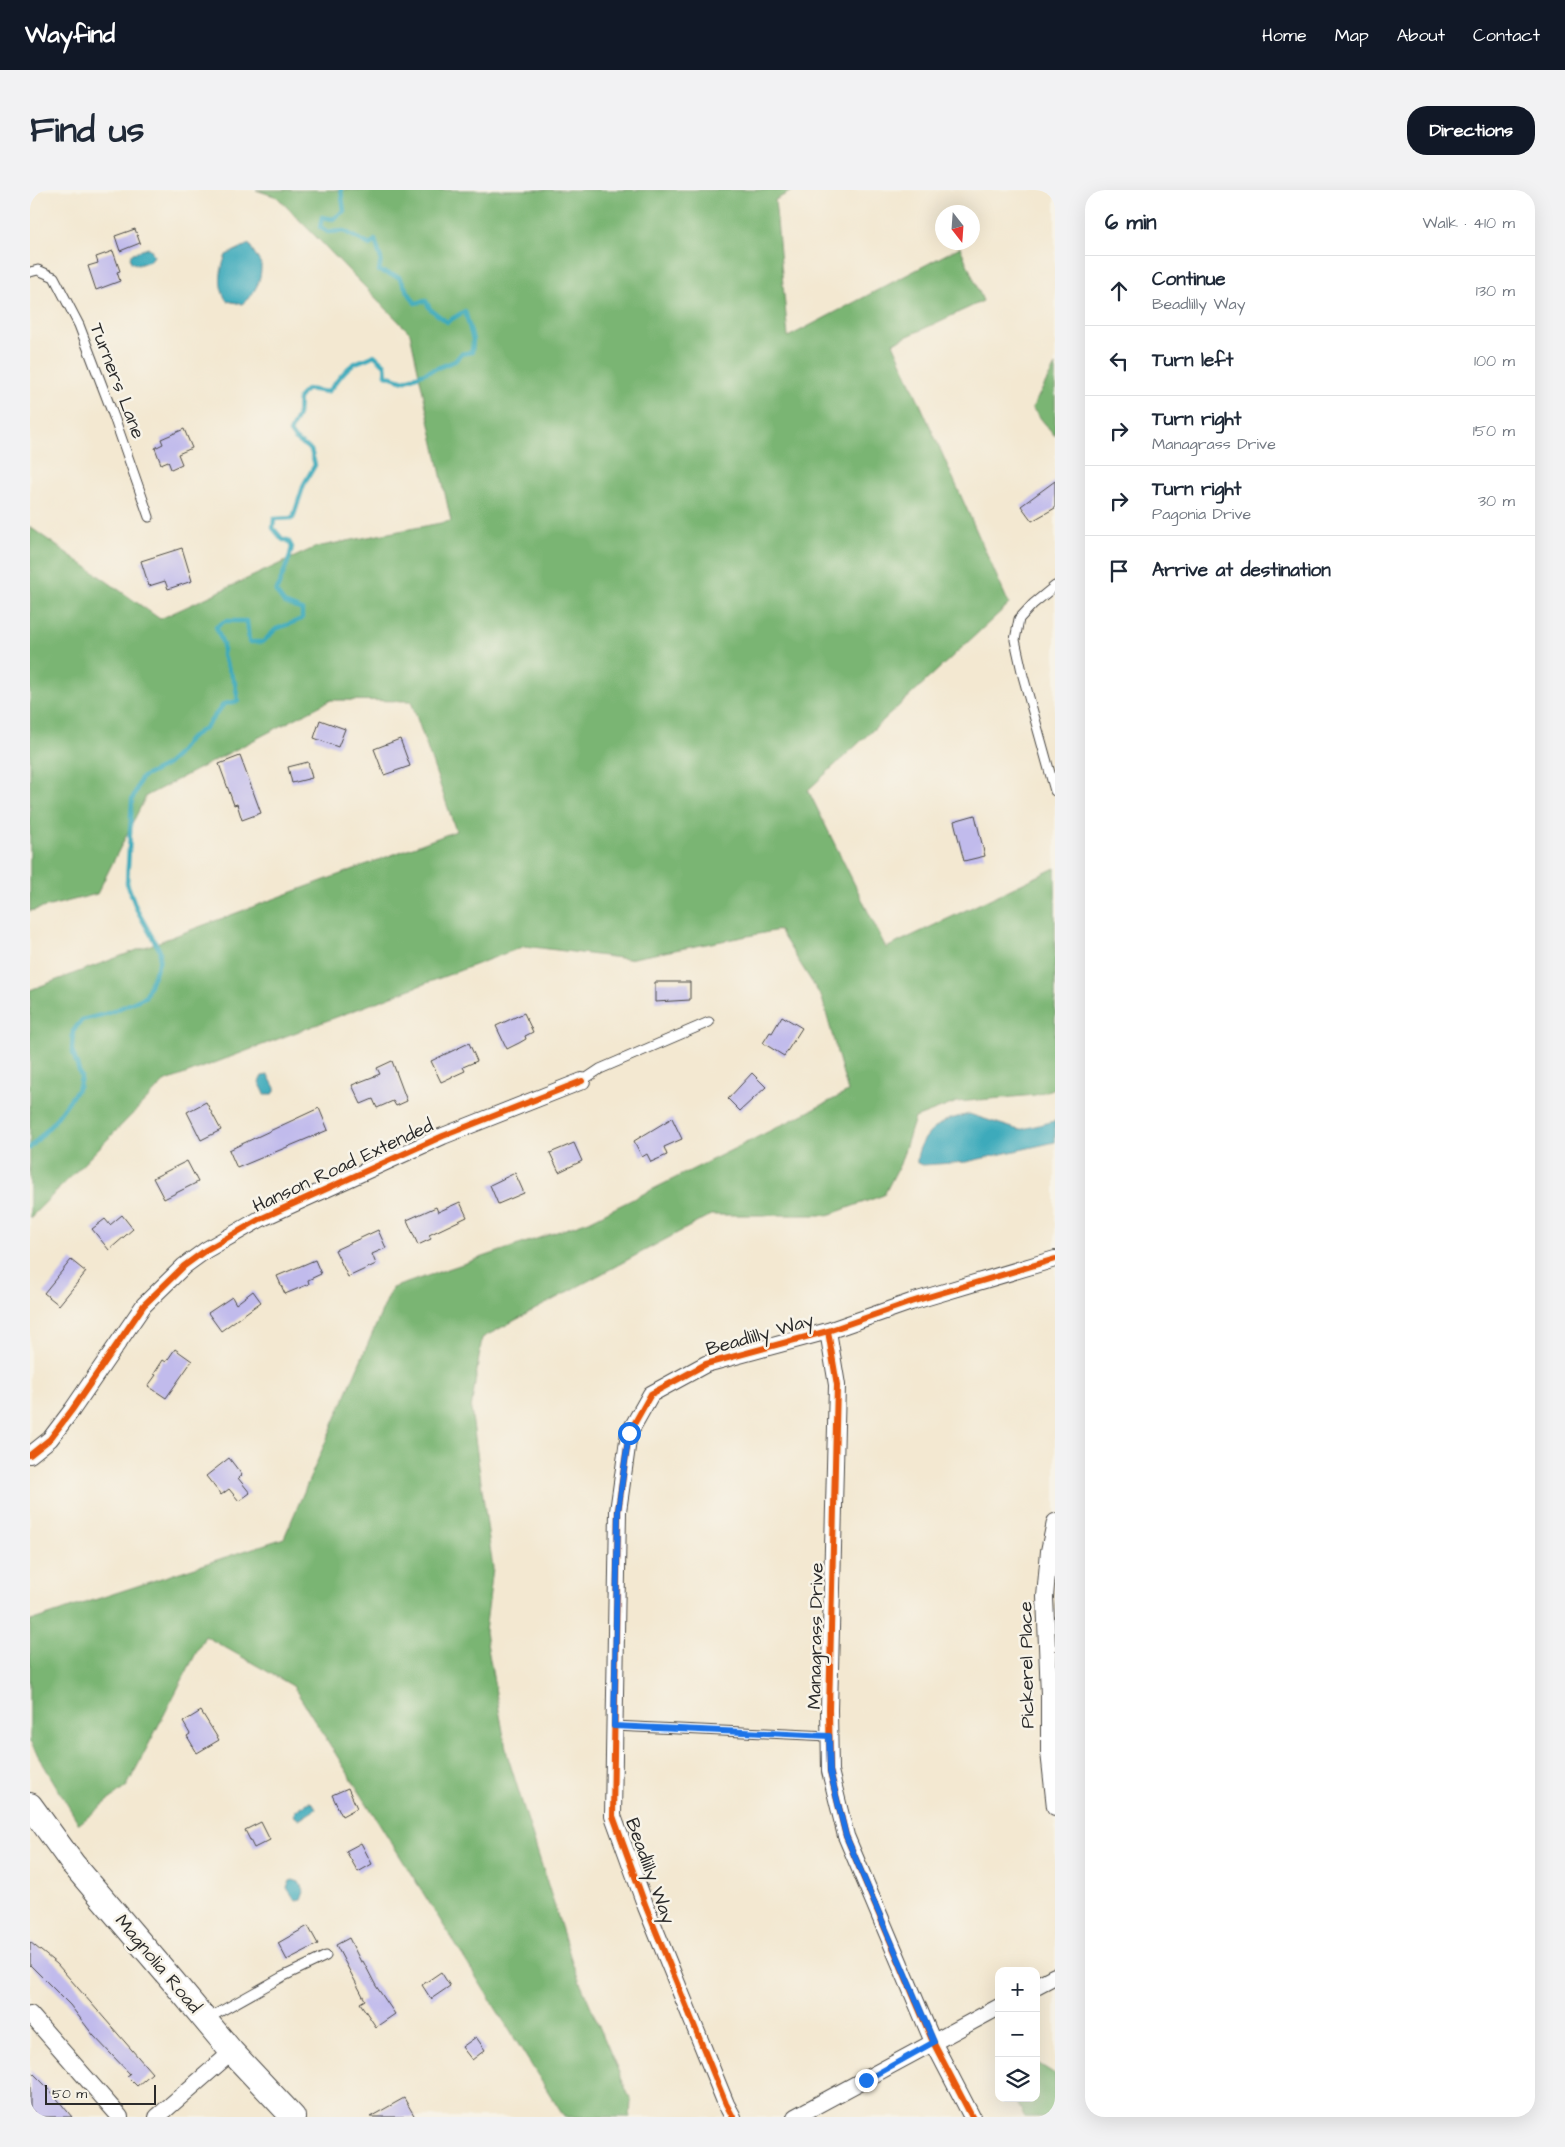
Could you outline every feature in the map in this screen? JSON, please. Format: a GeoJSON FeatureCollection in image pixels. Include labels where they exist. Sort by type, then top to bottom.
{"type":"FeatureCollection","features":[{"type":"Feature","properties":{"kind":"main road","name":"Magnolia Road"},"geometry":{"type":"LineString","coordinates":[[30,1805],[73,1864],[232,2052],[293,2117]]}},
{"type":"Feature","properties":{"kind":"street","name":"Hanson Road Extended"},"geometry":{"type":"LineString","coordinates":[[30,1455],[50,1439],[144,1305],[184,1266],[206,1250],[260,1218],[443,1136],[582,1081]]}},
{"type":"Feature","properties":{"kind":"street","name":"Beadlilly Way"},"geometry":{"type":"LineString","coordinates":[[733,2117],[726,2104],[646,1906],[613,1816],[618,1511],[629,1433],[652,1394],[706,1364],[828,1331],[911,1302],[1055,1259]]}},
{"type":"Feature","properties":{"kind":"street","name":"Managrass Drive"},"geometry":{"type":"LineString","coordinates":[[828,1331],[837,1385],[829,1736],[830,1771],[846,1836],[934,2042],[972,2117]]}},
{"type":"Feature","properties":{"kind":"street","name":"Pickerel Place"},"geometry":{"type":"LineString","coordinates":[[1055,1522],[1049,1551],[1045,1597],[1049,1752],[1055,1807]]}},
{"type":"Feature","properties":{"kind":"street"},"geometry":{"type":"LineString","coordinates":[[1040,1984],[1055,1976]]}},
{"type":"Feature","properties":{"kind":"street"},"geometry":{"type":"LineString","coordinates":[[795,2117],[995,2009]]}},
{"type":"Feature","properties":{"kind":"street"},"geometry":{"type":"LineString","coordinates":[[30,2014],[120,2117]]}},
{"type":"Feature","properties":{"kind":"street"},"geometry":{"type":"LineString","coordinates":[[157,2117],[232,2052]]}},
{"type":"Feature","properties":{"kind":"lane","name":"Turners Lane"},"geometry":{"type":"LineString","coordinates":[[34,271],[54,277],[79,325],[149,517]]}},
{"type":"Feature","properties":{"kind":"lane"},"geometry":{"type":"LineString","coordinates":[[1055,586],[1033,604],[1019,619],[1015,640],[1055,791]]}},
{"type":"Feature","properties":{"kind":"lane"},"geometry":{"type":"LineString","coordinates":[[582,1081],[600,1069],[709,1022]]}},
{"type":"Feature","properties":{"kind":"lane"},"geometry":{"type":"LineString","coordinates":[[614,1726],[829,1736]]}},
{"type":"Feature","properties":{"kind":"lane"},"geometry":{"type":"LineString","coordinates":[[205,2020],[282,1977],[326,1956]]}},
{"type":"Feature","properties":{"kind":"green space"},"geometry":{"type":"Polygon","coordinates":[[[256,190],[794,190],[775,200],[788,337],[954,250],[961,250],[983,301],[893,343],[1009,604],[808,790],[886,948],[1055,868],[1055,1088],[1035,1095],[957,1102],[915,1118],[900,1164],[884,1195],[828,1215],[711,1215],[482,1338],[471,1409],[493,1568],[485,1632],[507,1754],[573,1965],[631,2101],[630,2117],[564,2117],[293,1686],[205,1636],[127,1786],[79,1824],[30,1742],[30,1621],[284,1538],[392,1288],[589,1221],[848,1092],[822,998],[779,930],[628,959],[525,946],[164,1082],[30,1218],[30,990],[456,831],[411,701],[331,700],[146,796],[97,894],[30,911],[30,527],[160,619],[316,547],[451,521],[410,333],[277,197],[256,190]]]}},
{"type":"Feature","properties":{"kind":"green space"},"geometry":{"type":"Polygon","coordinates":[[[1055,366],[1055,436],[1032,408],[1055,366]]]}},
{"type":"Feature","properties":{"kind":"green space"},"geometry":{"type":"Polygon","coordinates":[[[1040,2065],[1055,2074],[1055,2117],[1025,2117],[1016,2102],[1040,2102],[1040,2065]]]}},
{"type":"Feature","properties":{"kind":"water"},"geometry":{"type":"Polygon","coordinates":[[[249,244],[261,264],[259,281],[251,296],[242,304],[227,301],[222,290],[220,278],[226,255],[249,244]]]}},
{"type":"Feature","properties":{"kind":"water"},"geometry":{"type":"Polygon","coordinates":[[[148,248],[151,249],[154,256],[150,261],[138,265],[131,262],[130,257],[133,253],[148,248]]]}},
{"type":"Feature","properties":{"kind":"water"},"geometry":{"type":"Polygon","coordinates":[[[268,1075],[275,1088],[275,1092],[272,1094],[265,1094],[259,1082],[262,1076],[268,1075]]]}},
{"type":"Feature","properties":{"kind":"water"},"geometry":{"type":"Polygon","coordinates":[[[969,1114],[1019,1130],[1055,1121],[1055,1142],[966,1162],[923,1165],[917,1163],[921,1144],[929,1133],[945,1121],[969,1114]]]}},
{"type":"Feature","properties":{"kind":"water"},"geometry":{"type":"Polygon","coordinates":[[[309,1802],[313,1803],[316,1809],[299,1820],[293,1815],[296,1810],[309,1802]]]}},
{"type":"Feature","properties":{"kind":"water"},"geometry":{"type":"Polygon","coordinates":[[[290,1881],[299,1882],[304,1892],[301,1900],[296,1901],[287,1888],[290,1881]]]}},
{"type":"Feature","properties":{"kind":"building"},"geometry":{"type":"Polygon","coordinates":[[[135,229],[140,243],[120,251],[115,236],[135,229]]]}},
{"type":"Feature","properties":{"kind":"building"},"geometry":{"type":"Polygon","coordinates":[[[113,251],[120,271],[117,272],[120,281],[96,290],[88,266],[98,263],[96,257],[113,251]]]}},
{"type":"Feature","properties":{"kind":"building"},"geometry":{"type":"Polygon","coordinates":[[[184,429],[192,448],[178,454],[182,464],[171,469],[168,461],[161,464],[155,448],[163,444],[161,439],[184,429]]]}},
{"type":"Feature","properties":{"kind":"building"},"geometry":{"type":"Polygon","coordinates":[[[1055,481],[1055,508],[1032,521],[1021,506],[1055,481]]]}},
{"type":"Feature","properties":{"kind":"building"},"geometry":{"type":"Polygon","coordinates":[[[182,548],[192,581],[168,589],[165,581],[149,586],[141,561],[182,548]]]}},
{"type":"Feature","properties":{"kind":"building"},"geometry":{"type":"Polygon","coordinates":[[[320,720],[345,729],[338,747],[314,738],[320,720]]]}},
{"type":"Feature","properties":{"kind":"building"},"geometry":{"type":"Polygon","coordinates":[[[400,739],[410,766],[384,775],[374,749],[400,739]]]}},
{"type":"Feature","properties":{"kind":"building"},"geometry":{"type":"Polygon","coordinates":[[[240,756],[261,813],[242,820],[237,804],[234,805],[219,764],[240,756]]]}},
{"type":"Feature","properties":{"kind":"building"},"geometry":{"type":"Polygon","coordinates":[[[308,762],[312,778],[292,783],[288,767],[308,762]]]}},
{"type":"Feature","properties":{"kind":"building"},"geometry":{"type":"Polygon","coordinates":[[[975,815],[985,856],[964,861],[954,821],[975,815]]]}},
{"type":"Feature","properties":{"kind":"building"},"geometry":{"type":"Polygon","coordinates":[[[655,982],[690,982],[690,1000],[655,1002],[655,982]]]}},
{"type":"Feature","properties":{"kind":"building"},"geometry":{"type":"Polygon","coordinates":[[[524,1013],[533,1032],[525,1036],[526,1039],[507,1049],[496,1026],[524,1013]]]}},
{"type":"Feature","properties":{"kind":"building"},"geometry":{"type":"Polygon","coordinates":[[[782,1016],[802,1028],[784,1056],[763,1043],[770,1032],[772,1033],[782,1016]]]}},
{"type":"Feature","properties":{"kind":"building"},"geometry":{"type":"Polygon","coordinates":[[[469,1043],[477,1061],[463,1067],[465,1071],[441,1082],[431,1061],[469,1043]]]}},
{"type":"Feature","properties":{"kind":"building"},"geometry":{"type":"Polygon","coordinates":[[[392,1061],[407,1101],[396,1106],[393,1101],[377,1108],[373,1099],[361,1104],[352,1085],[380,1074],[377,1068],[392,1061]]]}},
{"type":"Feature","properties":{"kind":"building"},"geometry":{"type":"Polygon","coordinates":[[[752,1073],[766,1087],[740,1111],[728,1099],[752,1073]]]}},
{"type":"Feature","properties":{"kind":"building"},"geometry":{"type":"Polygon","coordinates":[[[206,1102],[221,1130],[201,1140],[187,1112],[206,1102]]]}},
{"type":"Feature","properties":{"kind":"building"},"geometry":{"type":"Polygon","coordinates":[[[319,1108],[328,1130],[237,1168],[229,1150],[319,1108]]]}},
{"type":"Feature","properties":{"kind":"building"},"geometry":{"type":"Polygon","coordinates":[[[672,1118],[682,1139],[664,1147],[667,1155],[651,1162],[647,1154],[642,1157],[634,1141],[672,1118]]]}},
{"type":"Feature","properties":{"kind":"building"},"geometry":{"type":"Polygon","coordinates":[[[574,1143],[582,1161],[559,1172],[550,1153],[574,1143]]]}},
{"type":"Feature","properties":{"kind":"building"},"geometry":{"type":"Polygon","coordinates":[[[187,1161],[198,1182],[164,1199],[153,1178],[187,1161]]]}},
{"type":"Feature","properties":{"kind":"building"},"geometry":{"type":"Polygon","coordinates":[[[515,1173],[524,1193],[498,1204],[490,1185],[515,1173]]]}},
{"type":"Feature","properties":{"kind":"building"},"geometry":{"type":"Polygon","coordinates":[[[460,1202],[467,1217],[429,1235],[431,1239],[418,1245],[407,1220],[436,1207],[438,1212],[460,1202]]]}},
{"type":"Feature","properties":{"kind":"building"},"geometry":{"type":"Polygon","coordinates":[[[122,1215],[133,1229],[109,1250],[92,1229],[105,1219],[110,1225],[122,1215]]]}},
{"type":"Feature","properties":{"kind":"building"},"geometry":{"type":"Polygon","coordinates":[[[378,1230],[386,1248],[372,1254],[376,1264],[348,1277],[335,1250],[378,1230]]]}},
{"type":"Feature","properties":{"kind":"building"},"geometry":{"type":"Polygon","coordinates":[[[71,1260],[86,1272],[59,1305],[44,1293],[71,1260]]]}},
{"type":"Feature","properties":{"kind":"building"},"geometry":{"type":"Polygon","coordinates":[[[315,1260],[321,1274],[308,1280],[309,1284],[285,1294],[277,1276],[315,1260]]]}},
{"type":"Feature","properties":{"kind":"building"},"geometry":{"type":"Polygon","coordinates":[[[253,1291],[261,1302],[221,1331],[208,1313],[232,1297],[236,1304],[253,1291]]]}},
{"type":"Feature","properties":{"kind":"building"},"geometry":{"type":"Polygon","coordinates":[[[175,1349],[192,1361],[166,1398],[148,1386],[163,1360],[166,1362],[175,1349]]]}},
{"type":"Feature","properties":{"kind":"building"},"geometry":{"type":"Polygon","coordinates":[[[229,1458],[242,1475],[238,1478],[250,1493],[239,1501],[229,1489],[221,1495],[206,1476],[229,1458]]]}},
{"type":"Feature","properties":{"kind":"building"},"geometry":{"type":"Polygon","coordinates":[[[201,1711],[219,1740],[197,1753],[187,1736],[190,1734],[183,1722],[201,1711]]]}},
{"type":"Feature","properties":{"kind":"building"},"geometry":{"type":"Polygon","coordinates":[[[348,1788],[357,1808],[342,1816],[332,1795],[348,1788]]]}},
{"type":"Feature","properties":{"kind":"building"},"geometry":{"type":"Polygon","coordinates":[[[261,1822],[270,1840],[254,1848],[245,1830],[261,1822]]]}},
{"type":"Feature","properties":{"kind":"building"},"geometry":{"type":"Polygon","coordinates":[[[361,1843],[372,1864],[358,1872],[346,1851],[361,1843]]]}},
{"type":"Feature","properties":{"kind":"building"},"geometry":{"type":"Polygon","coordinates":[[[308,1926],[318,1944],[287,1960],[278,1943],[308,1926]]]}},
{"type":"Feature","properties":{"kind":"building"},"geometry":{"type":"Polygon","coordinates":[[[349,1938],[361,1962],[363,1961],[376,1986],[395,2014],[376,2027],[360,2003],[365,2000],[336,1945],[349,1938]]]}},
{"type":"Feature","properties":{"kind":"building"},"geometry":{"type":"Polygon","coordinates":[[[30,1942],[57,1964],[152,2073],[137,2086],[127,2076],[130,2074],[93,2035],[70,2005],[30,1965],[30,1942]]]}},
{"type":"Feature","properties":{"kind":"building"},"geometry":{"type":"Polygon","coordinates":[[[441,1972],[450,1986],[431,1999],[422,1985],[441,1972]]]}},
{"type":"Feature","properties":{"kind":"building"},"geometry":{"type":"Polygon","coordinates":[[[476,2037],[485,2050],[472,2060],[462,2047],[476,2037]]]}},
{"type":"Feature","properties":{"kind":"building"},"geometry":{"type":"Polygon","coordinates":[[[30,2070],[49,2089],[72,2117],[38,2117],[30,2108],[30,2070]]]}},
{"type":"Feature","properties":{"kind":"building"},"geometry":{"type":"Polygon","coordinates":[[[404,2098],[415,2117],[370,2117],[404,2098]]]}},
{"type":"Feature","properties":{"kind":"waterway"},"geometry":{"type":"LineString","coordinates":[[30,1148],[53,1123],[79,1087],[81,1077],[72,1050],[73,1031],[82,1020],[109,1013],[145,997],[159,963],[160,951],[137,910],[127,883],[132,800],[141,778],[165,766],[177,755],[190,738],[206,727],[224,704],[238,701],[235,683],[223,656],[223,644],[216,627],[225,621],[247,621],[249,642],[263,642],[276,629],[302,619],[302,610],[284,603],[276,592],[292,547],[288,540],[283,540],[273,528],[274,519],[293,518],[304,484],[315,465],[311,450],[295,439],[290,432],[298,415],[299,397],[307,389],[327,392],[352,365],[374,355],[385,365],[386,375],[404,381],[455,361],[461,354],[472,352],[473,340],[465,311],[447,322],[430,309],[426,301],[415,303],[399,277],[379,271],[381,259],[375,240],[370,245],[344,231],[328,232],[320,227],[322,217],[333,219],[344,211],[341,190]]}},
{"type":"Feature","properties":{"kind":"cycle path"},"geometry":{"type":"LineString","coordinates":[[30,1455],[50,1439],[144,1305],[184,1266],[206,1250],[260,1219],[443,1136],[582,1081]]}},
{"type":"Feature","properties":{"kind":"cycle path"},"geometry":{"type":"LineString","coordinates":[[733,2117],[646,1907],[613,1816],[618,1511],[629,1433],[651,1394],[706,1364],[828,1331],[911,1302],[1055,1259]]}},
{"type":"Feature","properties":{"kind":"cycle path"},"geometry":{"type":"LineString","coordinates":[[828,1331],[837,1385],[829,1710],[830,1771],[846,1836],[933,2042],[972,2117]]}},
{"type":"Feature","properties":{"kind":"route"},"geometry":{"type":"LineString","coordinates":[[629,1433],[618,1511],[614,1726],[829,1736],[830,1771],[846,1836],[934,2042],[866,2080]]}}]}
